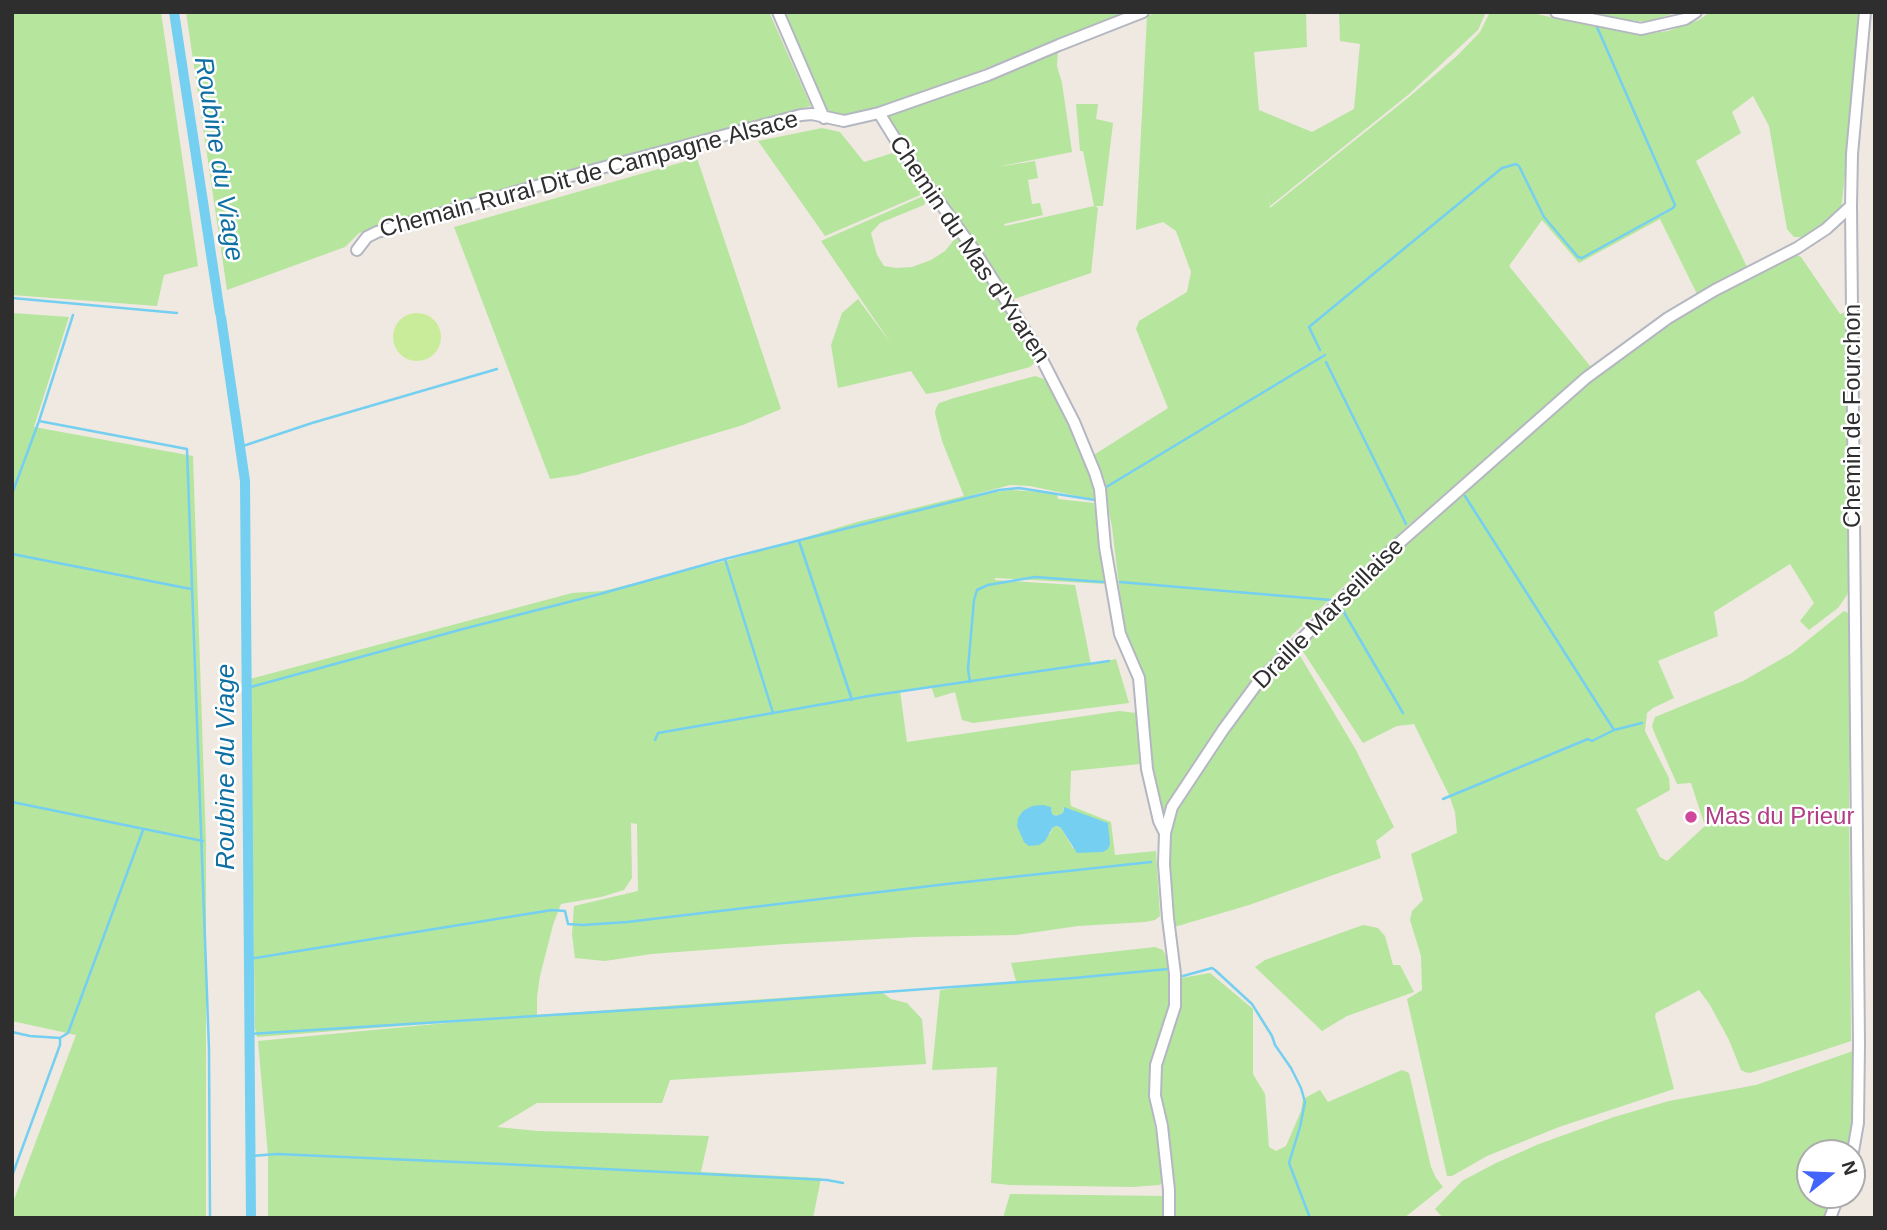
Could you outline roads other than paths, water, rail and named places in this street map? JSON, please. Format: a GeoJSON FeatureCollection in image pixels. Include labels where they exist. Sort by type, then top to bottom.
{"type":"FeatureCollection","features":[{"type":"Feature","properties":{"kind":"street"},"geometry":{"type":"LineString","coordinates":[[778,12],[824,118]]}},
{"type":"Feature","properties":{"kind":"street","name":"Chemain Rural Dit de Campagne Alsace"},"geometry":{"type":"LineString","coordinates":[[357,250],[367,237],[377,232],[571,176],[801,116],[812,114],[844,121],[879,113],[988,75],[1143,12]]}},
{"type":"Feature","properties":{"kind":"street"},"geometry":{"type":"LineString","coordinates":[[1556,12],[1641,29],[1685,19],[1696,12]]}},
{"type":"Feature","properties":{"kind":"street","name":"Chemin de Fourchon"},"geometry":{"type":"LineString","coordinates":[[1855,1139],[1858,1123],[1859,1045],[1851,206],[1852,154],[1865,12]]}},
{"type":"Feature","properties":{"kind":"street","name":"Chemin du Mas d'Yvaren"},"geometry":{"type":"LineString","coordinates":[[879,113],[902,150],[974,250],[1035,346],[1074,422],[1095,473],[1100,489],[1105,547],[1120,634],[1139,678],[1147,769],[1159,821],[1165,833]]}},
{"type":"Feature","properties":{"kind":"street","name":"Draille Marseillaise"},"geometry":{"type":"LineString","coordinates":[[1169,1218],[1169,1190],[1162,1126],[1155,1096],[1156,1065],[1175,1006],[1175,974],[1165,877],[1165,833],[1172,807],[1223,730],[1259,681],[1398,544],[1586,378],[1668,318],[1715,290],[1797,248],[1826,229],[1851,206]]}},
{"type":"Feature","properties":{"kind":"water"},"geometry":{"type":"Polygon","coordinates":[[[1032,806],[1051,807],[1052,814],[1056,816],[1063,813],[1064,807],[1108,823],[1108,849],[1103,852],[1077,853],[1057,826],[1053,827],[1045,841],[1029,846],[1024,842],[1017,826],[1018,818],[1032,806]]]}},
{"type":"Feature","properties":{"kind":"waterway","name":"Roubine du Viage"},"geometry":{"type":"LineString","coordinates":[[174,12],[220,313]]}},
{"type":"Feature","properties":{"kind":"waterway"},"geometry":{"type":"LineString","coordinates":[[1320,350],[1309,327],[1502,168],[1516,164],[1519,166],[1544,217],[1578,257],[1582,258],[1673,208],[1675,205],[1597,27]]}},
{"type":"Feature","properties":{"kind":"waterway"},"geometry":{"type":"LineString","coordinates":[[12,298],[177,313]]}},
{"type":"Feature","properties":{"kind":"waterway"},"geometry":{"type":"LineString","coordinates":[[12,494],[73,315]]}},
{"type":"Feature","properties":{"kind":"waterway","name":"Roubine du Viage"},"geometry":{"type":"LineString","coordinates":[[221,317],[245,481],[251,1218]]}},
{"type":"Feature","properties":{"kind":"waterway"},"geometry":{"type":"LineString","coordinates":[[1103,489],[1325,355]]}},
{"type":"Feature","properties":{"kind":"waterway"},"geometry":{"type":"LineString","coordinates":[[1326,362],[1406,524]]}},
{"type":"Feature","properties":{"kind":"waterway"},"geometry":{"type":"LineString","coordinates":[[240,447],[497,369]]}},
{"type":"Feature","properties":{"kind":"waterway"},"geometry":{"type":"LineString","coordinates":[[39,421],[187,449],[209,1049],[210,1218]]}},
{"type":"Feature","properties":{"kind":"waterway"},"geometry":{"type":"LineString","coordinates":[[247,688],[725,559],[999,490],[1019,488],[1095,500]]}},
{"type":"Feature","properties":{"kind":"waterway"},"geometry":{"type":"LineString","coordinates":[[1465,496],[1614,730]]}},
{"type":"Feature","properties":{"kind":"waterway"},"geometry":{"type":"LineString","coordinates":[[799,541],[852,700]]}},
{"type":"Feature","properties":{"kind":"waterway"},"geometry":{"type":"LineString","coordinates":[[12,554],[191,589]]}},
{"type":"Feature","properties":{"kind":"waterway"},"geometry":{"type":"LineString","coordinates":[[725,559],[773,713]]}},
{"type":"Feature","properties":{"kind":"waterway"},"geometry":{"type":"LineString","coordinates":[[970,682],[968,669],[977,590],[988,585],[1035,577],[1103,582]]}},
{"type":"Feature","properties":{"kind":"waterway"},"geometry":{"type":"LineString","coordinates":[[1120,582],[1331,600]]}},
{"type":"Feature","properties":{"kind":"waterway"},"geometry":{"type":"LineString","coordinates":[[1342,609],[1403,713]]}},
{"type":"Feature","properties":{"kind":"waterway"},"geometry":{"type":"LineString","coordinates":[[655,740],[658,733],[869,696],[1109,661]]}},
{"type":"Feature","properties":{"kind":"waterway"},"geometry":{"type":"LineString","coordinates":[[1443,799],[1588,739],[1592,741],[1614,730],[1642,723]]}},
{"type":"Feature","properties":{"kind":"waterway"},"geometry":{"type":"LineString","coordinates":[[12,802],[203,841]]}},
{"type":"Feature","properties":{"kind":"waterway"},"geometry":{"type":"LineString","coordinates":[[12,1176],[60,1045],[60,1038],[68,1033],[143,830]]}},
{"type":"Feature","properties":{"kind":"waterway"},"geometry":{"type":"LineString","coordinates":[[249,959],[552,910],[565,911],[568,924],[627,922],[1151,862]]}},
{"type":"Feature","properties":{"kind":"waterway"},"geometry":{"type":"LineString","coordinates":[[1183,976],[1212,968],[1215,970],[1252,1004],[1291,1068],[1305,1102],[1289,1163],[1310,1218]]}},
{"type":"Feature","properties":{"kind":"waterway"},"geometry":{"type":"LineString","coordinates":[[249,1034],[695,1006],[1168,969]]}},
{"type":"Feature","properties":{"kind":"waterway"},"geometry":{"type":"LineString","coordinates":[[12,1032],[60,1038]]}},
{"type":"Feature","properties":{"kind":"waterway"},"geometry":{"type":"LineString","coordinates":[[251,1156],[277,1154],[502,1164],[827,1180],[843,1183]]}},
{"type":"Feature","properties":{"kind":"place","name":"Mas du Prieur"},"geometry":{"type":"Point","coordinates":[1691,817]}}]}
